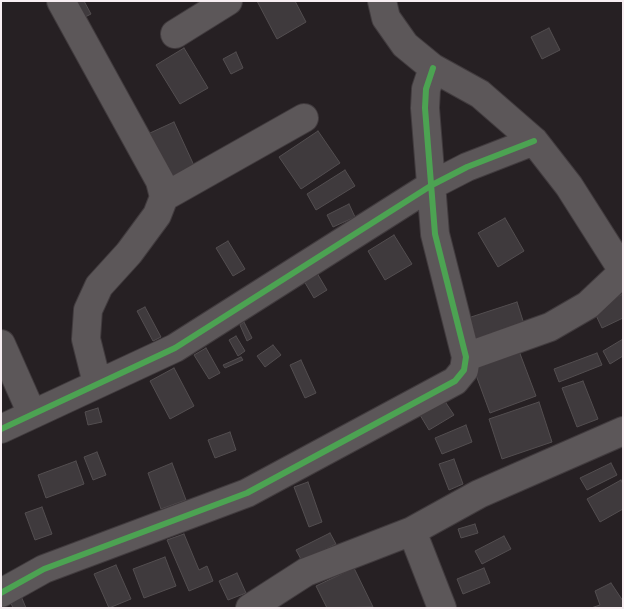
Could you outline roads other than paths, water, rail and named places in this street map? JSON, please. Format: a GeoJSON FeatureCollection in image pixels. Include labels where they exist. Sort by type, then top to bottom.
{"type":"FeatureCollection","features":[{"type":"Feature","properties":{"kind":"street"},"geometry":{"type":"LineString","coordinates":[[61,1],[160,181],[164,197],[157,215],[130,253],[99,286],[88,310],[86,339],[97,383]]}},
{"type":"Feature","properties":{"kind":"street"},"geometry":{"type":"LineString","coordinates":[[175,34],[228,1]]}},
{"type":"Feature","properties":{"kind":"street"},"geometry":{"type":"LineString","coordinates":[[382,1],[386,18],[405,45],[433,68],[480,94],[534,141],[569,186],[623,272],[588,305],[550,327],[466,357]]}},
{"type":"Feature","properties":{"kind":"street"},"geometry":{"type":"LineString","coordinates":[[1,593],[44,569],[247,493],[455,381],[464,370],[466,357],[435,234],[425,108],[426,89],[433,68]]}},
{"type":"Feature","properties":{"kind":"street"},"geometry":{"type":"LineString","coordinates":[[164,197],[304,118]]}},
{"type":"Feature","properties":{"kind":"street"},"geometry":{"type":"LineString","coordinates":[[1,429],[175,348],[432,185],[466,167],[534,141]]}},
{"type":"Feature","properties":{"kind":"street"},"geometry":{"type":"LineString","coordinates":[[1,344],[32,414]]}},
{"type":"Feature","properties":{"kind":"street"},"geometry":{"type":"LineString","coordinates":[[250,608],[306,572],[412,531],[479,494],[623,431]]}},
{"type":"Feature","properties":{"kind":"street"},"geometry":{"type":"LineString","coordinates":[[412,531],[442,608]]}}]}
